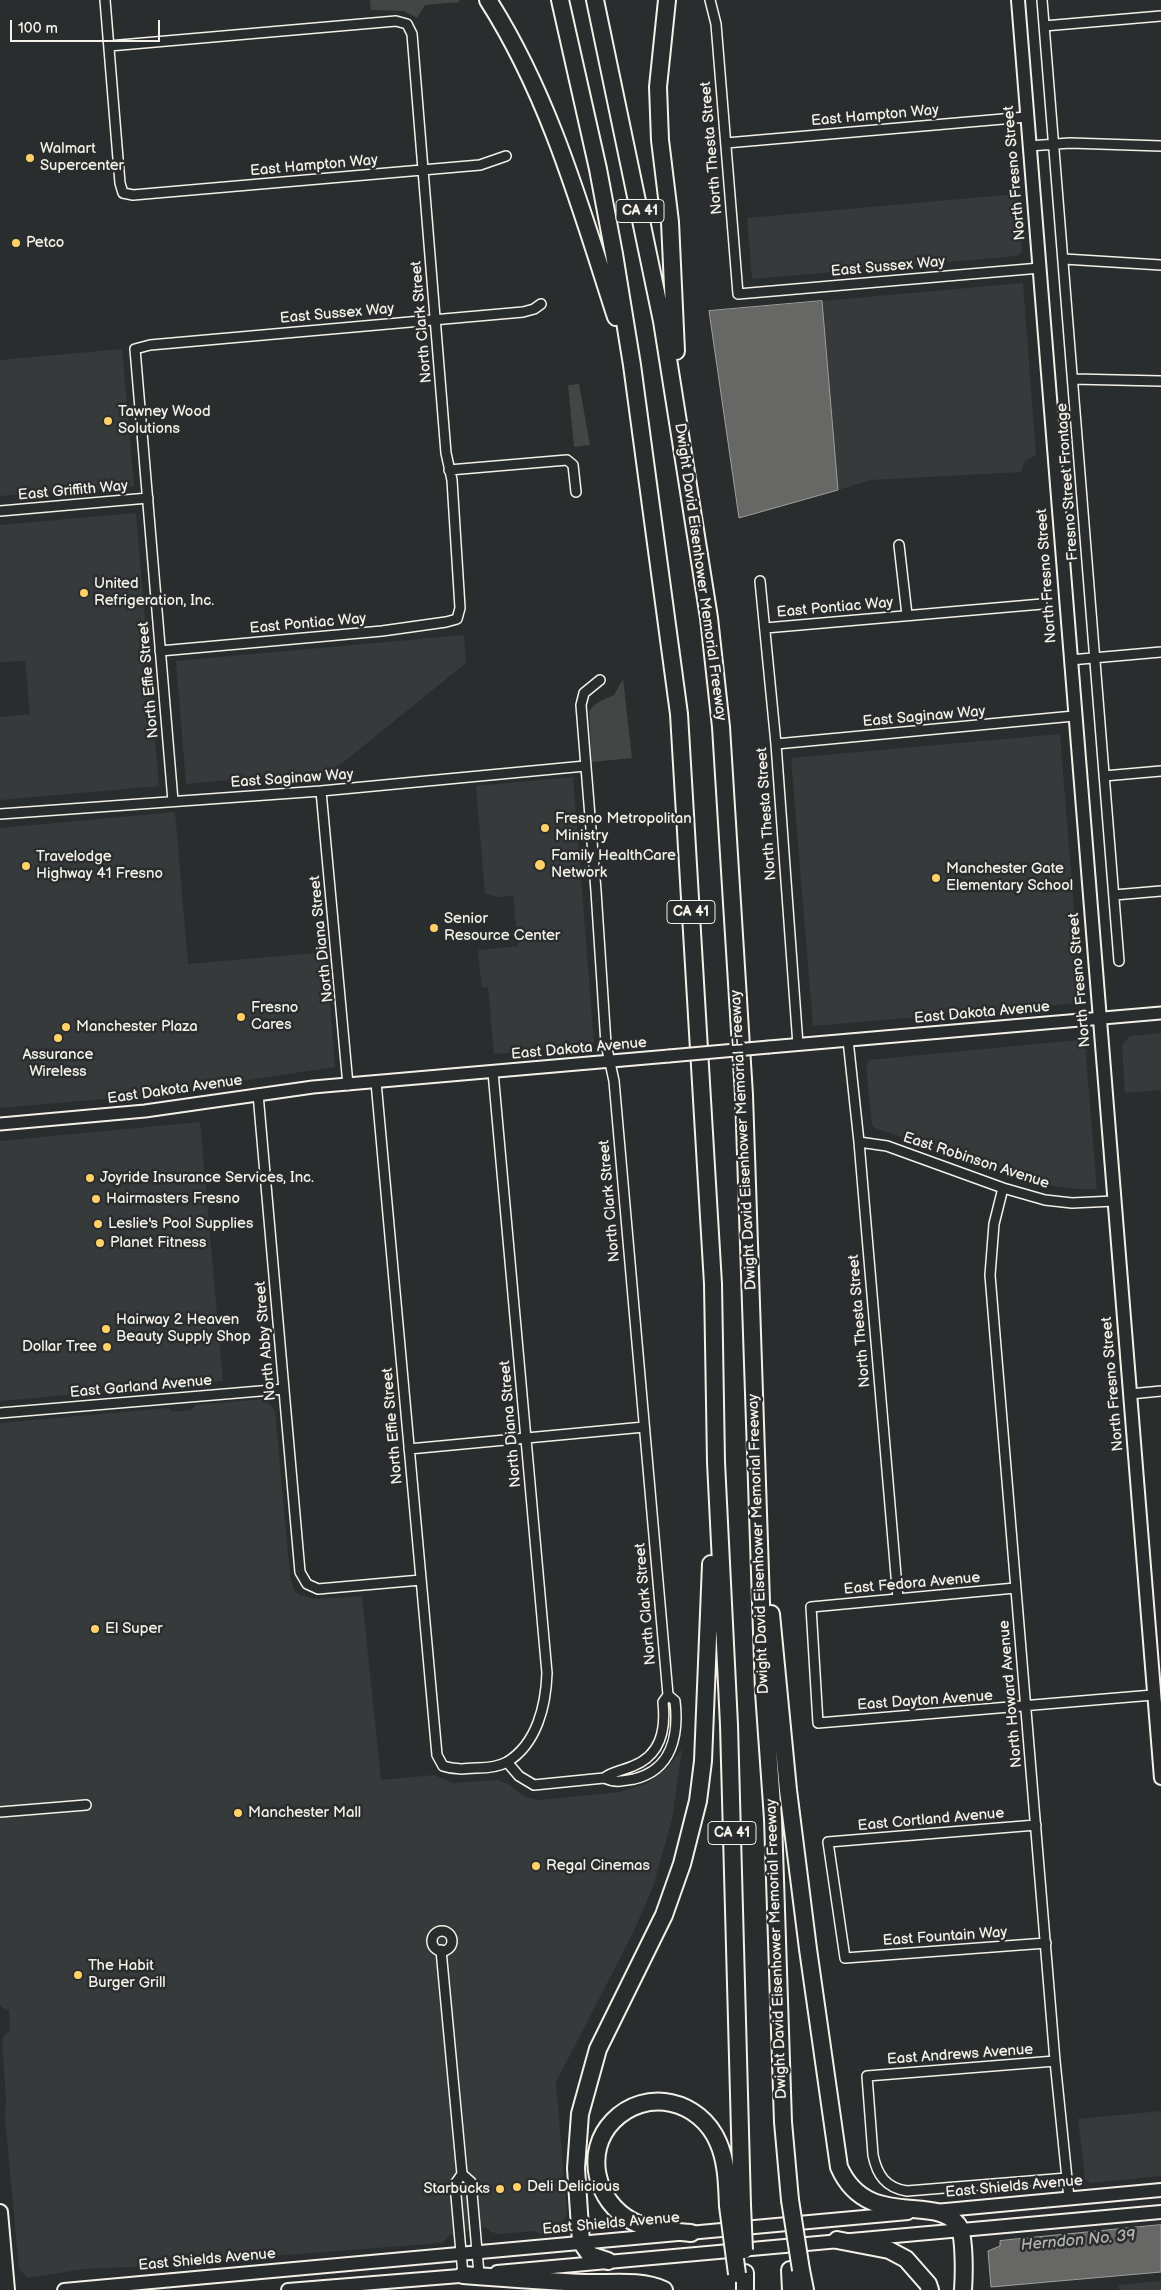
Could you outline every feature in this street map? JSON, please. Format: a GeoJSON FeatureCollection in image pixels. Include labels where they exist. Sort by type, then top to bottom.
{"type":"FeatureCollection","features":[{"type":"Feature","properties":{"kind":"highway"},"geometry":{"type":"LineString","coordinates":[[488,0],[508,32],[534,84],[561,149],[632,365]]}},
{"type":"Feature","properties":{"kind":"highway","name":"CA 41"},"geometry":{"type":"LineString","coordinates":[[560,0],[598,169],[632,365],[679,714],[713,1284],[716,1462],[729,1724],[735,2205]]}},
{"type":"Feature","properties":{"kind":"highway","name":"Dwight David Eisenhower Memorial Freeway"},"geometry":{"type":"LineString","coordinates":[[595,0],[648,252],[679,423],[709,618],[721,727],[744,1095],[764,1692],[773,1819],[783,2122],[795,2270],[791,2290]]}},
{"type":"Feature","properties":{"kind":"highway"},"geometry":{"type":"LineString","coordinates":[[667,0],[658,86],[660,140],[670,222],[679,423]]}},
{"type":"Feature","properties":{"kind":"highway"},"geometry":{"type":"LineString","coordinates":[[608,2261],[590,2255],[581,2242],[576,2168],[580,2114],[598,2049],[664,1915],[682,1864],[698,1801],[703,1761],[716,1462]]}},
{"type":"Feature","properties":{"kind":"highway"},"geometry":{"type":"LineString","coordinates":[[757,1465],[788,1790],[809,1959],[839,2167],[852,2188],[871,2202],[907,2210],[934,2211],[954,2221],[961,2231],[964,2290]]}},
{"type":"Feature","properties":{"kind":"highway"},"geometry":{"type":"LineString","coordinates":[[691,2232],[654,2229],[631,2221],[617,2210],[603,2192],[596,2169],[599,2145],[605,2131],[621,2114],[642,2103],[663,2101],[680,2105],[701,2117],[715,2134],[724,2157],[735,2205],[740,2279],[745,2290]]}},
{"type":"Feature","properties":{"kind":"highway"},"geometry":{"type":"LineString","coordinates":[[837,2240],[889,2250],[906,2259],[928,2284],[930,2290]]}},
{"type":"Feature","properties":{"kind":"highway"},"geometry":{"type":"LineString","coordinates":[[795,2270],[805,2290]]}},
{"type":"Feature","properties":{"kind":"highway"},"geometry":{"type":"LineString","coordinates":[[471,2275],[584,2283],[634,2283],[664,2290]]}},
{"type":"Feature","properties":{"kind":"main road","name":"North Fresno Street"},"geometry":{"type":"LineString","coordinates":[[1018,0],[1074,716],[1161,1778]]}},
{"type":"Feature","properties":{"kind":"main road","name":"East Shields Avenue"},"geometry":{"type":"LineString","coordinates":[[64,2290],[1161,2190]]}},
{"type":"Feature","properties":{"kind":"main road"},"geometry":{"type":"LineString","coordinates":[[0,2212],[7,2290]]}},
{"type":"Feature","properties":{"kind":"main road"},"geometry":{"type":"LineString","coordinates":[[288,2290],[1161,2212]]}},
{"type":"Feature","properties":{"kind":"street"},"geometry":{"type":"LineString","coordinates":[[105,0],[109,46]]}},
{"type":"Feature","properties":{"kind":"street","name":"North Thesta Street"},"geometry":{"type":"LineString","coordinates":[[710,0],[716,24],[738,294]]}},
{"type":"Feature","properties":{"kind":"street","name":"Fresno Street Frontage"},"geometry":{"type":"LineString","coordinates":[[1042,0],[1120,961]]}},
{"type":"Feature","properties":{"kind":"street"},"geometry":{"type":"LineString","coordinates":[[1044,26],[1161,16]]}},
{"type":"Feature","properties":{"kind":"street","name":"North Clark Street"},"geometry":{"type":"LineString","coordinates":[[109,46],[396,21],[407,24],[412,34],[457,546],[460,608],[457,618]]}},
{"type":"Feature","properties":{"kind":"street","name":"East Hampton Way"},"geometry":{"type":"LineString","coordinates":[[109,46],[120,183],[123,193],[133,194],[480,165],[506,156]]}},
{"type":"Feature","properties":{"kind":"street","name":"East Hampton Way"},"geometry":{"type":"LineString","coordinates":[[726,143],[1026,117]]}},
{"type":"Feature","properties":{"kind":"street"},"geometry":{"type":"LineString","coordinates":[[1029,146],[1055,144],[1161,146]]}},
{"type":"Feature","properties":{"kind":"street"},"geometry":{"type":"LineString","coordinates":[[1064,259],[1161,264]]}},
{"type":"Feature","properties":{"kind":"street","name":"East Sussex Way"},"geometry":{"type":"LineString","coordinates":[[738,294],[1040,268]]}},
{"type":"Feature","properties":{"kind":"street","name":"East Sussex Way"},"geometry":{"type":"LineString","coordinates":[[135,349],[139,346],[159,344],[523,312],[534,309],[541,304]]}},
{"type":"Feature","properties":{"kind":"street","name":"North Effie Street"},"geometry":{"type":"LineString","coordinates":[[135,349],[173,801]]}},
{"type":"Feature","properties":{"kind":"street"},"geometry":{"type":"LineString","coordinates":[[1073,379],[1161,381]]}},
{"type":"Feature","properties":{"kind":"street"},"geometry":{"type":"LineString","coordinates":[[449,470],[568,460],[574,465],[576,492]]}},
{"type":"Feature","properties":{"kind":"street","name":"East Griffith Way"},"geometry":{"type":"LineString","coordinates":[[0,511],[148,498]]}},
{"type":"Feature","properties":{"kind":"street","name":"East Pontiac Way"},"geometry":{"type":"LineString","coordinates":[[899,545],[907,615]]}},
{"type":"Feature","properties":{"kind":"street","name":"North Thesta Street"},"geometry":{"type":"LineString","coordinates":[[760,581],[776,744],[798,1045]]}},
{"type":"Feature","properties":{"kind":"street","name":"East Pontiac Way"},"geometry":{"type":"LineString","coordinates":[[765,628],[1042,604]]}},
{"type":"Feature","properties":{"kind":"street","name":"East Pontiac Way"},"geometry":{"type":"LineString","coordinates":[[160,651],[382,631],[446,622],[457,618]]}},
{"type":"Feature","properties":{"kind":"street"},"geometry":{"type":"LineString","coordinates":[[1070,660],[1161,652]]}},
{"type":"Feature","properties":{"kind":"street","name":"North Clark Street"},"geometry":{"type":"LineString","coordinates":[[600,680],[584,693],[580,705],[596,891],[606,1044],[614,1081],[668,1695],[663,1702],[664,1727],[659,1744],[647,1759],[632,1767],[611,1772],[604,1778],[613,1782],[635,1779],[651,1773],[665,1760],[672,1744],[677,1716],[675,1701],[668,1695]]}},
{"type":"Feature","properties":{"kind":"street","name":"East Saginaw Way"},"geometry":{"type":"LineString","coordinates":[[776,744],[1074,716]]}},
{"type":"Feature","properties":{"kind":"street","name":"East Saginaw Way"},"geometry":{"type":"LineString","coordinates":[[0,814],[321,791],[585,766]]}},
{"type":"Feature","properties":{"kind":"street"},"geometry":{"type":"LineString","coordinates":[[1104,776],[1161,771]]}},
{"type":"Feature","properties":{"kind":"street","name":"North Diana Street"},"geometry":{"type":"LineString","coordinates":[[321,791],[348,1085]]}},
{"type":"Feature","properties":{"kind":"street"},"geometry":{"type":"LineString","coordinates":[[1114,895],[1161,891]]}},
{"type":"Feature","properties":{"kind":"street","name":"East Dakota Avenue"},"geometry":{"type":"LineString","coordinates":[[0,1124],[145,1111],[258,1094],[376,1082],[1161,1013]]}},
{"type":"Feature","properties":{"kind":"street","name":"North Thesta Street"},"geometry":{"type":"LineString","coordinates":[[848,1040],[859,1142],[898,1599]]}},
{"type":"Feature","properties":{"kind":"street","name":"North Diana Street"},"geometry":{"type":"LineString","coordinates":[[493,1072],[547,1674],[546,1692],[541,1714],[530,1738],[520,1751],[507,1762]]}},
{"type":"Feature","properties":{"kind":"street","name":"North Effie Street"},"geometry":{"type":"LineString","coordinates":[[376,1082],[437,1755],[443,1766],[455,1770],[493,1767],[507,1762]]}},
{"type":"Feature","properties":{"kind":"street","name":"North Abby Street"},"geometry":{"type":"LineString","coordinates":[[258,1094],[300,1572],[306,1584],[318,1589],[421,1580]]}},
{"type":"Feature","properties":{"kind":"street","name":"East Robinson Avenue"},"geometry":{"type":"LineString","coordinates":[[859,1142],[887,1146],[1003,1188],[1045,1200],[1072,1203],[1114,1201]]}},
{"type":"Feature","properties":{"kind":"street","name":"North Howard Avenue"},"geometry":{"type":"LineString","coordinates":[[1003,1188],[994,1224],[990,1275],[1055,2061],[1069,2198]]}},
{"type":"Feature","properties":{"kind":"street","name":"East Garland Avenue"},"geometry":{"type":"LineString","coordinates":[[0,1413],[284,1389]]}},
{"type":"Feature","properties":{"kind":"street"},"geometry":{"type":"LineString","coordinates":[[1130,1394],[1161,1391]]}},
{"type":"Feature","properties":{"kind":"street"},"geometry":{"type":"LineString","coordinates":[[409,1449],[644,1427]]}},
{"type":"Feature","properties":{"kind":"street","name":"East Fedora Avenue"},"geometry":{"type":"LineString","coordinates":[[818,1723],[811,1607],[1015,1588]]}},
{"type":"Feature","properties":{"kind":"street","name":"East Dayton Avenue"},"geometry":{"type":"LineString","coordinates":[[818,1723],[1154,1695]]}},
{"type":"Feature","properties":{"kind":"street"},"geometry":{"type":"LineString","coordinates":[[507,1762],[520,1776],[534,1784],[604,1778]]}},
{"type":"Feature","properties":{"kind":"street"},"geometry":{"type":"LineString","coordinates":[[0,1812],[86,1805]]}},
{"type":"Feature","properties":{"kind":"street","name":"East Cortland Avenue"},"geometry":{"type":"LineString","coordinates":[[845,1958],[828,1842],[1036,1825]]}},
{"type":"Feature","properties":{"kind":"street","name":"East Fountain Way"},"geometry":{"type":"LineString","coordinates":[[845,1958],[1046,1943]]}},
{"type":"Feature","properties":{"kind":"street"},"geometry":{"type":"LineString","coordinates":[[441,1950],[462,2174],[455,2184],[461,2254],[471,2275]]}},
{"type":"Feature","properties":{"kind":"street","name":"East Andrews Avenue"},"geometry":{"type":"LineString","coordinates":[[907,2191],[890,2186],[881,2177],[875,2166],[867,2076],[1055,2061]]}},
{"type":"Feature","properties":{"kind":"street"},"geometry":{"type":"LineString","coordinates":[[462,2174],[471,2182],[477,2253],[471,2275]]}},
{"type":"Feature","properties":{"kind":"street","name":"East Shields Avenue"},"geometry":{"type":"LineString","coordinates":[[907,2191],[1067,2178]]}},
{"type":"Feature","properties":{"kind":"shaded area"},"geometry":{"type":"Polygon","coordinates":[[[370,0],[459,0],[460,2],[425,5],[417,18],[404,11],[371,10],[370,0]]]}},
{"type":"Feature","properties":{"kind":"shaded area"},"geometry":{"type":"Polygon","coordinates":[[[1017,194],[1022,251],[1017,256],[752,279],[747,218],[1017,194]]]}},
{"type":"Feature","properties":{"kind":"shaded area"},"geometry":{"type":"Polygon","coordinates":[[[1023,283],[1036,455],[1025,461],[1021,472],[871,480],[838,490],[822,301],[1023,283]]]}},
{"type":"Feature","properties":{"kind":"shaded area"},"geometry":{"type":"Polygon","coordinates":[[[122,349],[134,486],[0,496],[0,360],[122,349]]]}},
{"type":"Feature","properties":{"kind":"shaded area"},"geometry":{"type":"Polygon","coordinates":[[[579,384],[590,445],[574,447],[568,385],[579,384]]]}},
{"type":"Feature","properties":{"kind":"shaded area"},"geometry":{"type":"Polygon","coordinates":[[[136,513],[159,786],[0,800],[0,717],[30,714],[25,661],[0,662],[0,525],[136,513]]]}},
{"type":"Feature","properties":{"kind":"shaded area"},"geometry":{"type":"Polygon","coordinates":[[[464,635],[466,663],[330,771],[186,784],[176,661],[464,635]]]}},
{"type":"Feature","properties":{"kind":"shaded area"},"geometry":{"type":"Polygon","coordinates":[[[623,679],[632,758],[592,762],[589,712],[597,703],[614,695],[623,679]]]}},
{"type":"Feature","properties":{"kind":"shaded area","name":"Manchester Gate Elementary School"},"geometry":{"type":"Polygon","coordinates":[[[1060,734],[1081,999],[1078,1003],[813,1026],[791,758],[1060,734]]]}},
{"type":"Feature","properties":{"kind":"shaded area"},"geometry":{"type":"Polygon","coordinates":[[[573,777],[594,1043],[591,1046],[494,1054],[488,987],[482,988],[478,953],[479,950],[518,946],[513,896],[499,897],[485,894],[476,786],[573,777]]]}},
{"type":"Feature","properties":{"kind":"shaded area"},"geometry":{"type":"Polygon","coordinates":[[[175,812],[188,964],[326,952],[335,1067],[149,1095],[0,1108],[0,828],[175,812]]]}},
{"type":"Feature","properties":{"kind":"shaded area"},"geometry":{"type":"Polygon","coordinates":[[[1161,1033],[1161,1090],[1125,1093],[1122,1045],[1130,1036],[1161,1033]]]}},
{"type":"Feature","properties":{"kind":"shaded area"},"geometry":{"type":"Polygon","coordinates":[[[1078,1040],[1085,1045],[1097,1189],[1077,1189],[1038,1184],[875,1128],[872,1125],[866,1065],[869,1060],[1078,1040]]]}},
{"type":"Feature","properties":{"kind":"shaded area"},"geometry":{"type":"Polygon","coordinates":[[[200,1122],[223,1381],[0,1401],[0,1141],[200,1122]]]}},
{"type":"Feature","properties":{"kind":"shaded area"},"geometry":{"type":"Polygon","coordinates":[[[264,1399],[275,1410],[290,1576],[294,1590],[299,1595],[316,1599],[362,1596],[381,1780],[434,1775],[453,1783],[497,1780],[508,1784],[525,1797],[541,1800],[620,1792],[648,1783],[665,1770],[682,1749],[672,1819],[653,1887],[632,1935],[556,2082],[567,2215],[559,2228],[550,2233],[540,2234],[534,2231],[500,2234],[491,2232],[485,2227],[450,2235],[442,2243],[180,2263],[180,2258],[151,2261],[151,2266],[84,2269],[28,2278],[19,2269],[5,2117],[6,2097],[2,2043],[4,2036],[10,2030],[9,2010],[3,2008],[0,2004],[0,1423],[168,1408],[172,1412],[192,1410],[196,1405],[264,1399]]]}},
{"type":"Feature","properties":{"kind":"shaded area"},"geometry":{"type":"Polygon","coordinates":[[[1161,2111],[1161,2176],[1091,2183],[1085,2179],[1078,2119],[1161,2111]]]}},
{"type":"Feature","properties":{"kind":"shaded area"},"geometry":{"type":"Polygon","coordinates":[[[1161,2281],[1161,2290],[1119,2290],[1119,2285],[1161,2281]]]}},
{"type":"Feature","properties":{"kind":"water"},"geometry":{"type":"Polygon","coordinates":[[[822,301],[838,490],[739,518],[709,311],[822,301]]]}},
{"type":"Feature","properties":{"kind":"water","name":"Herndon No. 39"},"geometry":{"type":"Polygon","coordinates":[[[1161,2225],[1161,2272],[991,2287],[988,2251],[1000,2246],[1000,2241],[1161,2225]]]}},
{"type":"Feature","properties":{"kind":"place","name":"Walmart Supercenter"},"geometry":{"type":"Point","coordinates":[30,158]}},
{"type":"Feature","properties":{"kind":"place","name":"Petco"},"geometry":{"type":"Point","coordinates":[16,243]}},
{"type":"Feature","properties":{"kind":"place","name":"Tawney Wood Solutions"},"geometry":{"type":"Point","coordinates":[108,421]}},
{"type":"Feature","properties":{"kind":"place","name":"United Refrigeration, Inc."},"geometry":{"type":"Point","coordinates":[84,593]}},
{"type":"Feature","properties":{"kind":"place","name":"Fresno Metropolitan Ministry"},"geometry":{"type":"Point","coordinates":[545,828]}},
{"type":"Feature","properties":{"kind":"place","name":"Family HealthCare Network"},"geometry":{"type":"Point","coordinates":[540,865]}},
{"type":"Feature","properties":{"kind":"place","name":"Travelodge Highway 41 Fresno"},"geometry":{"type":"Point","coordinates":[26,866]}},
{"type":"Feature","properties":{"kind":"place","name":"Manchester Gate Elementary School"},"geometry":{"type":"Point","coordinates":[936,878]}},
{"type":"Feature","properties":{"kind":"place","name":"Senior Resource Center"},"geometry":{"type":"Point","coordinates":[434,928]}},
{"type":"Feature","properties":{"kind":"place","name":"Fresno Cares"},"geometry":{"type":"Point","coordinates":[241,1017]}},
{"type":"Feature","properties":{"kind":"place","name":"Manchester Plaza"},"geometry":{"type":"Point","coordinates":[66,1027]}},
{"type":"Feature","properties":{"kind":"place","name":"Assurance Wireless"},"geometry":{"type":"Point","coordinates":[58,1038]}},
{"type":"Feature","properties":{"kind":"place","name":"Joyride Insurance Services, Inc."},"geometry":{"type":"Point","coordinates":[90,1178]}},
{"type":"Feature","properties":{"kind":"place","name":"Hairmasters Fresno"},"geometry":{"type":"Point","coordinates":[96,1199]}},
{"type":"Feature","properties":{"kind":"place","name":"Leslie's Pool Supplies"},"geometry":{"type":"Point","coordinates":[98,1224]}},
{"type":"Feature","properties":{"kind":"place","name":"Planet Fitness"},"geometry":{"type":"Point","coordinates":[100,1243]}},
{"type":"Feature","properties":{"kind":"place","name":"Hairway 2 Heaven Beauty Supply Shop"},"geometry":{"type":"Point","coordinates":[106,1329]}},
{"type":"Feature","properties":{"kind":"place","name":"Dollar Tree"},"geometry":{"type":"Point","coordinates":[107,1347]}},
{"type":"Feature","properties":{"kind":"place","name":"El Super"},"geometry":{"type":"Point","coordinates":[95,1629]}},
{"type":"Feature","properties":{"kind":"place","name":"Manchester Mall"},"geometry":{"type":"Point","coordinates":[238,1813]}},
{"type":"Feature","properties":{"kind":"place","name":"Regal Cinemas"},"geometry":{"type":"Point","coordinates":[536,1866]}},
{"type":"Feature","properties":{"kind":"place","name":"The Habit Burger Grill"},"geometry":{"type":"Point","coordinates":[78,1975]}},
{"type":"Feature","properties":{"kind":"place","name":"Deli Delicious"},"geometry":{"type":"Point","coordinates":[517,2187]}},
{"type":"Feature","properties":{"kind":"place","name":"Starbucks"},"geometry":{"type":"Point","coordinates":[500,2189]}}]}
